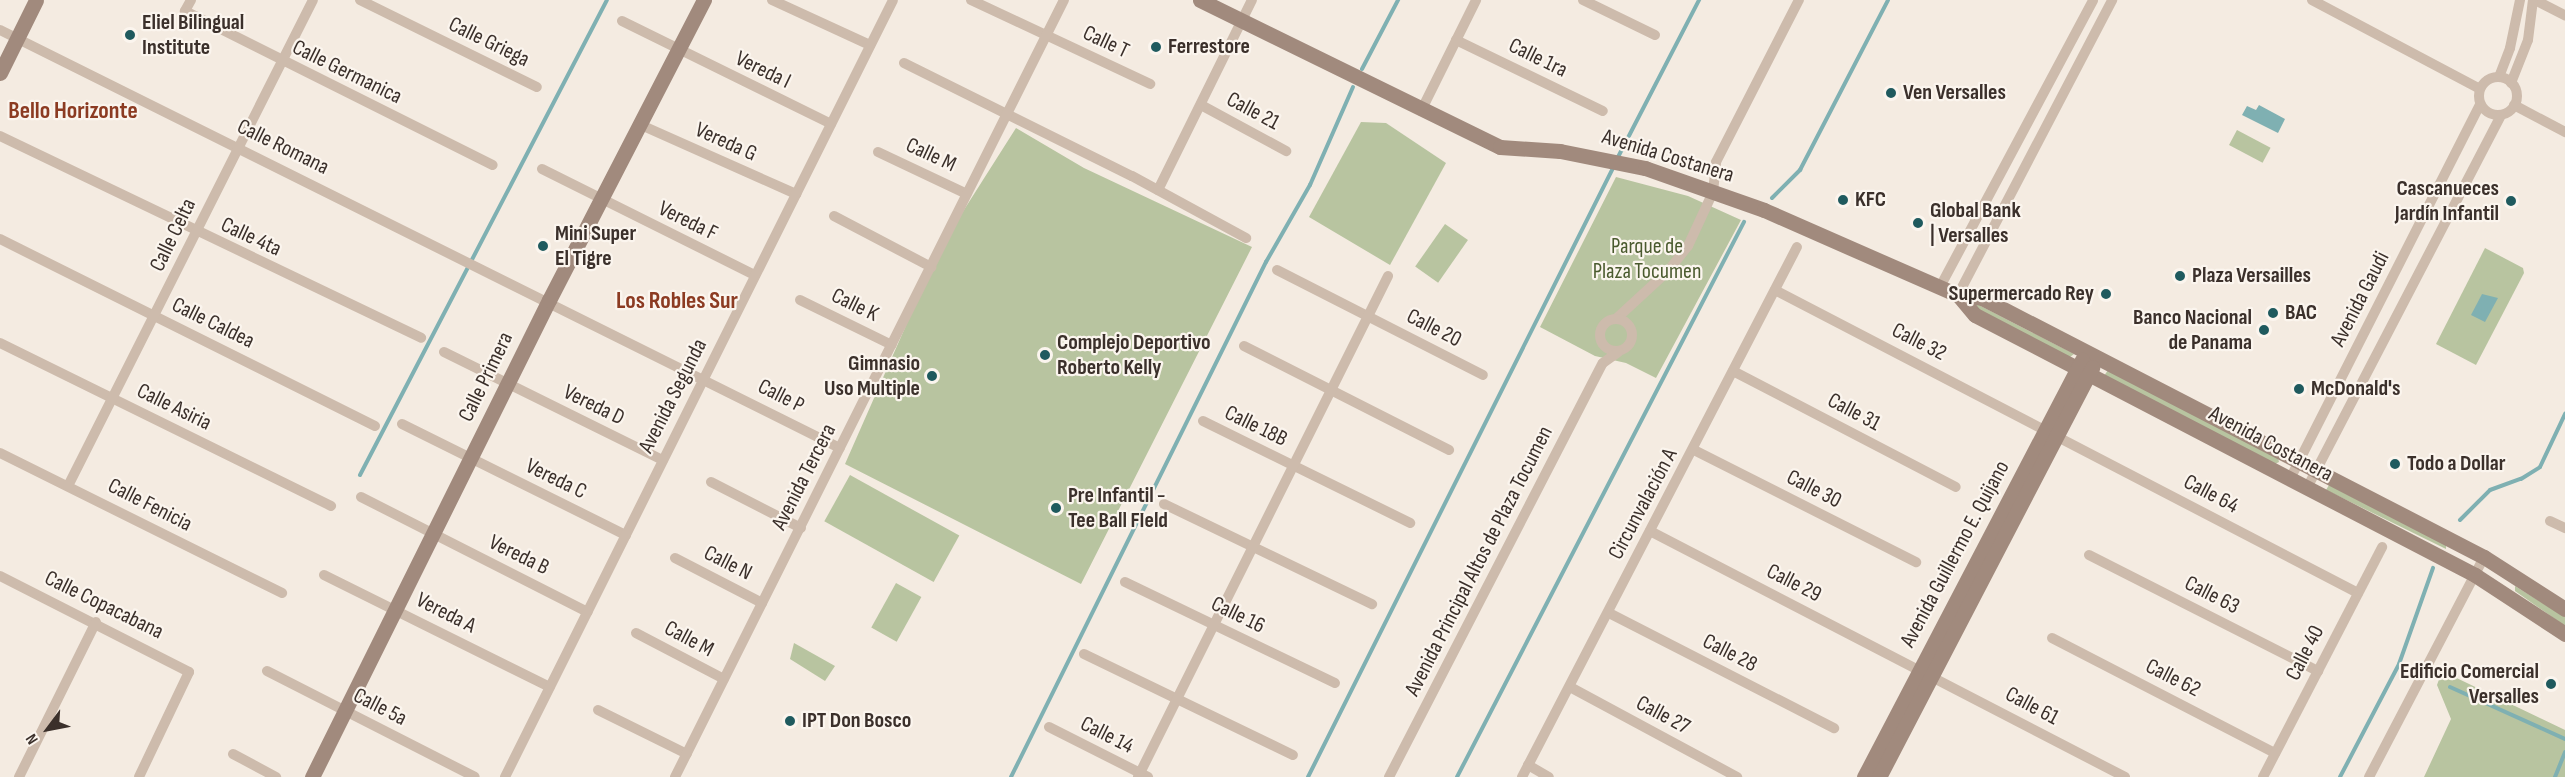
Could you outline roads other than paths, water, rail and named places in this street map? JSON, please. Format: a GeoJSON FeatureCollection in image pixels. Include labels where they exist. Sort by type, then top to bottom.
{"type":"FeatureCollection","features":[{"type":"Feature","properties":{"kind":"street"},"geometry":{"type":"LineString","coordinates":[[0,73],[36,0]]}},
{"type":"Feature","properties":{"kind":"street","name":"Calle Germanica"},"geometry":{"type":"LineString","coordinates":[[190,0],[185,11],[282,62],[493,165]]}},
{"type":"Feature","properties":{"kind":"street","name":"Calle Celta"},"geometry":{"type":"LineString","coordinates":[[68,486],[313,0]]}},
{"type":"Feature","properties":{"kind":"street","name":"Calle Griega"},"geometry":{"type":"LineString","coordinates":[[360,0],[537,87]]}},
{"type":"Feature","properties":{"kind":"street","name":"Calle Primera"},"geometry":{"type":"LineString","coordinates":[[312,777],[549,300],[603,201],[704,0]]}},
{"type":"Feature","properties":{"kind":"street"},"geometry":{"type":"LineString","coordinates":[[772,0],[870,45]]}},
{"type":"Feature","properties":{"kind":"street","name":"Avenida Segunda"},"geometry":{"type":"LineString","coordinates":[[505,777],[893,0]]}},
{"type":"Feature","properties":{"kind":"street","name":"Calle T"},"geometry":{"type":"LineString","coordinates":[[971,0],[1150,84]]}},
{"type":"Feature","properties":{"kind":"street","name":"Avenida Tercera"},"geometry":{"type":"LineString","coordinates":[[675,777],[1064,0]]}},
{"type":"Feature","properties":{"kind":"street","name":"Avenida Costanera"},"geometry":{"type":"LineString","coordinates":[[1200,0],[1421,111],[1500,147],[1606,158],[1626,163],[1713,192],[1857,249],[1958,295],[1982,298],[2484,557],[2565,609]]}},
{"type":"Feature","properties":{"kind":"street"},"geometry":{"type":"LineString","coordinates":[[1158,190],[1252,0]]}},
{"type":"Feature","properties":{"kind":"street"},"geometry":{"type":"LineString","coordinates":[[1421,111],[1476,0]]}},
{"type":"Feature","properties":{"kind":"street"},"geometry":{"type":"LineString","coordinates":[[1582,0],[1655,35]]}},
{"type":"Feature","properties":{"kind":"street"},"geometry":{"type":"LineString","coordinates":[[1622,321],[1630,309],[1680,259],[1713,192],[1716,162],[1799,0]]}},
{"type":"Feature","properties":{"kind":"street"},"geometry":{"type":"LineString","coordinates":[[1940,287],[2093,0]]}},
{"type":"Feature","properties":{"kind":"street"},"geometry":{"type":"LineString","coordinates":[[1958,295],[2112,0]]}},
{"type":"Feature","properties":{"kind":"street"},"geometry":{"type":"LineString","coordinates":[[2312,0],[2480,89]]}},
{"type":"Feature","properties":{"kind":"street"},"geometry":{"type":"LineString","coordinates":[[2499,77],[2510,48],[2520,0]]}},
{"type":"Feature","properties":{"kind":"street"},"geometry":{"type":"LineString","coordinates":[[2511,83],[2528,40],[2534,0],[2565,15]]}},
{"type":"Feature","properties":{"kind":"street","name":"Vereda I"},"geometry":{"type":"LineString","coordinates":[[622,21],[831,124]]}},
{"type":"Feature","properties":{"kind":"street","name":"Calle Romana"},"geometry":{"type":"LineString","coordinates":[[0,30],[549,300]]}},
{"type":"Feature","properties":{"kind":"street"},"geometry":{"type":"LineString","coordinates":[[2073,38],[2090,46]]}},
{"type":"Feature","properties":{"kind":"street","name":"Calle 1ra"},"geometry":{"type":"LineString","coordinates":[[1456,40],[1603,111]]}},
{"type":"Feature","properties":{"kind":"street"},"geometry":{"type":"LineString","coordinates":[[904,63],[1158,190],[1246,238]]}},
{"type":"Feature","properties":{"kind":"street"},"geometry":{"type":"LineString","coordinates":[[2499,77],[2511,83],[2516,91],[2514,105],[2497,115],[2480,104],[2480,89],[2488,80],[2499,77]]}},
{"type":"Feature","properties":{"kind":"street","name":"Avenida Gaudi"},"geometry":{"type":"LineString","coordinates":[[2290,479],[2480,104]]}},
{"type":"Feature","properties":{"kind":"street","name":"Calle 21"},"geometry":{"type":"LineString","coordinates":[[1201,105],[1286,151]]}},
{"type":"Feature","properties":{"kind":"street"},"geometry":{"type":"LineString","coordinates":[[2514,105],[2565,132]]}},
{"type":"Feature","properties":{"kind":"street","name":"Avenida Gaudi"},"geometry":{"type":"LineString","coordinates":[[2307,488],[2479,158],[2497,115]]}},
{"type":"Feature","properties":{"kind":"street","name":"Vereda G"},"geometry":{"type":"LineString","coordinates":[[641,125],[796,194]]}},
{"type":"Feature","properties":{"kind":"street","name":"Calle 4ta"},"geometry":{"type":"LineString","coordinates":[[0,136],[421,338]]}},
{"type":"Feature","properties":{"kind":"street","name":"Calle M"},"geometry":{"type":"LineString","coordinates":[[878,152],[967,194]]}},
{"type":"Feature","properties":{"kind":"street","name":"Vereda F"},"geometry":{"type":"LineString","coordinates":[[542,169],[755,275]]}},
{"type":"Feature","properties":{"kind":"street"},"geometry":{"type":"LineString","coordinates":[[2430,204],[2449,215]]}},
{"type":"Feature","properties":{"kind":"street"},"geometry":{"type":"LineString","coordinates":[[834,216],[931,267]]}},
{"type":"Feature","properties":{"kind":"street","name":"Calle Caldea"},"geometry":{"type":"LineString","coordinates":[[0,239],[375,426]]}},
{"type":"Feature","properties":{"kind":"street","name":"Circunvalación A"},"geometry":{"type":"LineString","coordinates":[[1522,777],[1797,248]]}},
{"type":"Feature","properties":{"kind":"street"},"geometry":{"type":"LineString","coordinates":[[2403,258],[2424,264]]}},
{"type":"Feature","properties":{"kind":"street","name":"Calle 20"},"geometry":{"type":"LineString","coordinates":[[1277,270],[1483,375]]}},
{"type":"Feature","properties":{"kind":"street"},"geometry":{"type":"LineString","coordinates":[[1142,776],[1330,388],[1388,276]]}},
{"type":"Feature","properties":{"kind":"street","name":"Calle 32"},"geometry":{"type":"LineString","coordinates":[[1776,290],[2051,432]]}},
{"type":"Feature","properties":{"kind":"street","name":"Avenida Costanera"},"geometry":{"type":"LineString","coordinates":[[1958,295],[1975,315],[2475,575],[2565,634]]}},
{"type":"Feature","properties":{"kind":"street","name":"Calle P"},"geometry":{"type":"LineString","coordinates":[[549,300],[840,448]]}},
{"type":"Feature","properties":{"kind":"street","name":"Calle K"},"geometry":{"type":"LineString","coordinates":[[800,300],[892,345]]}},
{"type":"Feature","properties":{"kind":"street"},"geometry":{"type":"LineString","coordinates":[[1604,363],[1600,330],[1607,321],[1622,321]]}},
{"type":"Feature","properties":{"kind":"street"},"geometry":{"type":"LineString","coordinates":[[1603,345],[1617,352],[1628,347],[1632,338],[1622,321]]}},
{"type":"Feature","properties":{"kind":"street","name":"Calle Asiria"},"geometry":{"type":"LineString","coordinates":[[0,343],[331,506]]}},
{"type":"Feature","properties":{"kind":"street"},"geometry":{"type":"LineString","coordinates":[[1244,346],[1449,450]]}},
{"type":"Feature","properties":{"kind":"street","name":"Vereda D"},"geometry":{"type":"LineString","coordinates":[[444,352],[663,460]]}},
{"type":"Feature","properties":{"kind":"street","name":"Avenida Principal Altos de Plaza Tocumen"},"geometry":{"type":"LineString","coordinates":[[1389,777],[1604,363],[1617,352]]}},
{"type":"Feature","properties":{"kind":"street","name":"Avenida Guillermo E. Quijano"},"geometry":{"type":"LineString","coordinates":[[1864,777],[1926,672],[2091,355]]}},
{"type":"Feature","properties":{"kind":"street","name":"Calle 31"},"geometry":{"type":"LineString","coordinates":[[1733,371],[1956,487]]}},
{"type":"Feature","properties":{"kind":"street","name":"Calle 18B"},"geometry":{"type":"LineString","coordinates":[[1203,421],[1410,523]]}},
{"type":"Feature","properties":{"kind":"street","name":"Vereda C"},"geometry":{"type":"LineString","coordinates":[[402,424],[626,535]]}},
{"type":"Feature","properties":{"kind":"street","name":"Calle 64"},"geometry":{"type":"LineString","coordinates":[[2051,432],[2358,593]]}},
{"type":"Feature","properties":{"kind":"street","name":"Calle 30"},"geometry":{"type":"LineString","coordinates":[[1694,450],[1916,562]]}},
{"type":"Feature","properties":{"kind":"street","name":"Calle Fenicia"},"geometry":{"type":"LineString","coordinates":[[0,453],[282,593]]}},
{"type":"Feature","properties":{"kind":"street"},"geometry":{"type":"LineString","coordinates":[[711,482],[801,528]]}},
{"type":"Feature","properties":{"kind":"street","name":"Vereda B"},"geometry":{"type":"LineString","coordinates":[[361,497],[588,612]]}},
{"type":"Feature","properties":{"kind":"street"},"geometry":{"type":"LineString","coordinates":[[1164,504],[1372,604]]}},
{"type":"Feature","properties":{"kind":"street"},"geometry":{"type":"LineString","coordinates":[[2550,521],[2565,528]]}},
{"type":"Feature","properties":{"kind":"street","name":"Calle 29"},"geometry":{"type":"LineString","coordinates":[[1650,531],[1926,672]]}},
{"type":"Feature","properties":{"kind":"street","name":"Calle 40"},"geometry":{"type":"LineString","coordinates":[[2263,777],[2382,547]]}},
{"type":"Feature","properties":{"kind":"street","name":"Calle 63"},"geometry":{"type":"LineString","coordinates":[[2089,555],[2318,671]]}},
{"type":"Feature","properties":{"kind":"street"},"geometry":{"type":"LineString","coordinates":[[2369,777],[2484,557]]}},
{"type":"Feature","properties":{"kind":"street","name":"Calle N"},"geometry":{"type":"LineString","coordinates":[[675,558],[762,603]]}},
{"type":"Feature","properties":{"kind":"street","name":"Vereda A"},"geometry":{"type":"LineString","coordinates":[[324,575],[550,687]]}},
{"type":"Feature","properties":{"kind":"street","name":"Calle Copacabana"},"geometry":{"type":"LineString","coordinates":[[0,576],[96,622],[189,672],[139,777]]}},
{"type":"Feature","properties":{"kind":"street","name":"Calle 16"},"geometry":{"type":"LineString","coordinates":[[1125,582],[1335,683]]}},
{"type":"Feature","properties":{"kind":"street","name":"Calle 28"},"geometry":{"type":"LineString","coordinates":[[1609,613],[1834,728]]}},
{"type":"Feature","properties":{"kind":"street"},"geometry":{"type":"LineString","coordinates":[[19,777],[96,622]]}},
{"type":"Feature","properties":{"kind":"street","name":"Calle M"},"geometry":{"type":"LineString","coordinates":[[636,633],[724,680]]}},
{"type":"Feature","properties":{"kind":"street","name":"Calle 62"},"geometry":{"type":"LineString","coordinates":[[2052,638],[2275,753]]}},
{"type":"Feature","properties":{"kind":"street"},"geometry":{"type":"LineString","coordinates":[[1084,654],[1293,755]]}},
{"type":"Feature","properties":{"kind":"street","name":"Calle 5a"},"geometry":{"type":"LineString","coordinates":[[267,672],[475,777]]}},
{"type":"Feature","properties":{"kind":"street","name":"Avenida Guillermo E. Quijano"},"geometry":{"type":"LineString","coordinates":[[1879,777],[1926,672]]}},
{"type":"Feature","properties":{"kind":"street","name":"Calle 61"},"geometry":{"type":"LineString","coordinates":[[1926,672],[2126,777]]}},
{"type":"Feature","properties":{"kind":"street","name":"Calle 27"},"geometry":{"type":"LineString","coordinates":[[1570,687],[1737,777]]}},
{"type":"Feature","properties":{"kind":"street"},"geometry":{"type":"LineString","coordinates":[[598,710],[687,754]]}},
{"type":"Feature","properties":{"kind":"street","name":"Calle 14"},"geometry":{"type":"LineString","coordinates":[[1049,727],[1142,776]]}},
{"type":"Feature","properties":{"kind":"street"},"geometry":{"type":"LineString","coordinates":[[233,754],[276,777]]}},
{"type":"Feature","properties":{"kind":"street"},"geometry":{"type":"LineString","coordinates":[[1528,765],[1549,777]]}},
{"type":"Feature","properties":{"kind":"water"},"geometry":{"type":"Polygon","coordinates":[[[2259,105],[2285,119],[2278,133],[2242,115],[2247,106],[2256,110],[2259,105]]]}},
{"type":"Feature","properties":{"kind":"water"},"geometry":{"type":"Polygon","coordinates":[[[2482,294],[2498,298],[2485,322],[2471,315],[2482,294]]]}},
{"type":"Feature","properties":{"kind":"waterway"},"geometry":{"type":"LineString","coordinates":[[360,475],[607,0]]}},
{"type":"Feature","properties":{"kind":"waterway"},"geometry":{"type":"LineString","coordinates":[[1362,69],[1398,0]]}},
{"type":"Feature","properties":{"kind":"waterway"},"geometry":{"type":"LineString","coordinates":[[1617,159],[1699,0]]}},
{"type":"Feature","properties":{"kind":"waterway"},"geometry":{"type":"LineString","coordinates":[[1772,198],[1800,170],[1888,0]]}},
{"type":"Feature","properties":{"kind":"waterway"},"geometry":{"type":"LineString","coordinates":[[1011,777],[1266,262],[1310,185],[1353,87]]}},
{"type":"Feature","properties":{"kind":"waterway"},"geometry":{"type":"LineString","coordinates":[[1308,777],[1614,166]]}},
{"type":"Feature","properties":{"kind":"waterway"},"geometry":{"type":"LineString","coordinates":[[1457,777],[1744,222]]}},
{"type":"Feature","properties":{"kind":"waterway"},"geometry":{"type":"LineString","coordinates":[[2460,520],[2490,490],[2521,479],[2540,467],[2565,414]]}},
{"type":"Feature","properties":{"kind":"waterway"},"geometry":{"type":"LineString","coordinates":[[2340,777],[2399,664],[2433,568]]}},
{"type":"Feature","properties":{"kind":"waterway"},"geometry":{"type":"LineString","coordinates":[[2450,687],[2565,739]]}},
{"type":"Feature","properties":{"kind":"waterway"},"geometry":{"type":"LineString","coordinates":[[2555,777],[2565,752]]}},
{"type":"Feature","properties":{"kind":"place","name":"Eliel Bilingual Institute"},"geometry":{"type":"Point","coordinates":[130,35]}},
{"type":"Feature","properties":{"kind":"place","name":"Ferrestore"},"geometry":{"type":"Point","coordinates":[1156,47]}},
{"type":"Feature","properties":{"kind":"place","name":"Ven Versalles"},"geometry":{"type":"Point","coordinates":[1891,93]}},
{"type":"Feature","properties":{"kind":"place","name":"KFC"},"geometry":{"type":"Point","coordinates":[1843,200]}},
{"type":"Feature","properties":{"kind":"place","name":"Cascanueces Jardín Infantil"},"geometry":{"type":"Point","coordinates":[2511,201]}},
{"type":"Feature","properties":{"kind":"place","name":"Global Bank | Versalles"},"geometry":{"type":"Point","coordinates":[1918,223]}},
{"type":"Feature","properties":{"kind":"place","name":"Mini Super El Tigre"},"geometry":{"type":"Point","coordinates":[543,246]}},
{"type":"Feature","properties":{"kind":"place","name":"Plaza Versailles"},"geometry":{"type":"Point","coordinates":[2180,276]}},
{"type":"Feature","properties":{"kind":"place","name":"Supermercado Rey"},"geometry":{"type":"Point","coordinates":[2106,294]}},
{"type":"Feature","properties":{"kind":"place","name":"BAC"},"geometry":{"type":"Point","coordinates":[2273,313]}},
{"type":"Feature","properties":{"kind":"place","name":"Banco Nacional de Panama"},"geometry":{"type":"Point","coordinates":[2264,330]}},
{"type":"Feature","properties":{"kind":"place","name":"Complejo Deportivo Roberto Kelly"},"geometry":{"type":"Point","coordinates":[1045,355]}},
{"type":"Feature","properties":{"kind":"place","name":"Gimnasio Uso Multiple"},"geometry":{"type":"Point","coordinates":[932,376]}},
{"type":"Feature","properties":{"kind":"place","name":"McDonald's"},"geometry":{"type":"Point","coordinates":[2299,389]}},
{"type":"Feature","properties":{"kind":"place","name":"Todo a Dollar"},"geometry":{"type":"Point","coordinates":[2395,464]}},
{"type":"Feature","properties":{"kind":"place","name":"Pre Infantil - Tee Ball FIeld"},"geometry":{"type":"Point","coordinates":[1056,508]}},
{"type":"Feature","properties":{"kind":"place","name":"Edificio Comercial Versalles"},"geometry":{"type":"Point","coordinates":[2551,684]}},
{"type":"Feature","properties":{"kind":"place","name":"IPT Don Bosco"},"geometry":{"type":"Point","coordinates":[790,721]}},
{"type":"Feature","properties":{"kind":"district","name":"Bello Horizonte"},"geometry":{"type":"Point","coordinates":[73,111]}},
{"type":"Feature","properties":{"kind":"district","name":"Los Robles Sur"},"geometry":{"type":"Point","coordinates":[677,301]}},
{"type":"Feature","properties":{"kind":"park label","name":"Parque de Plaza Tocumen"},"geometry":{"type":"Point","coordinates":[1647,258]}}]}
